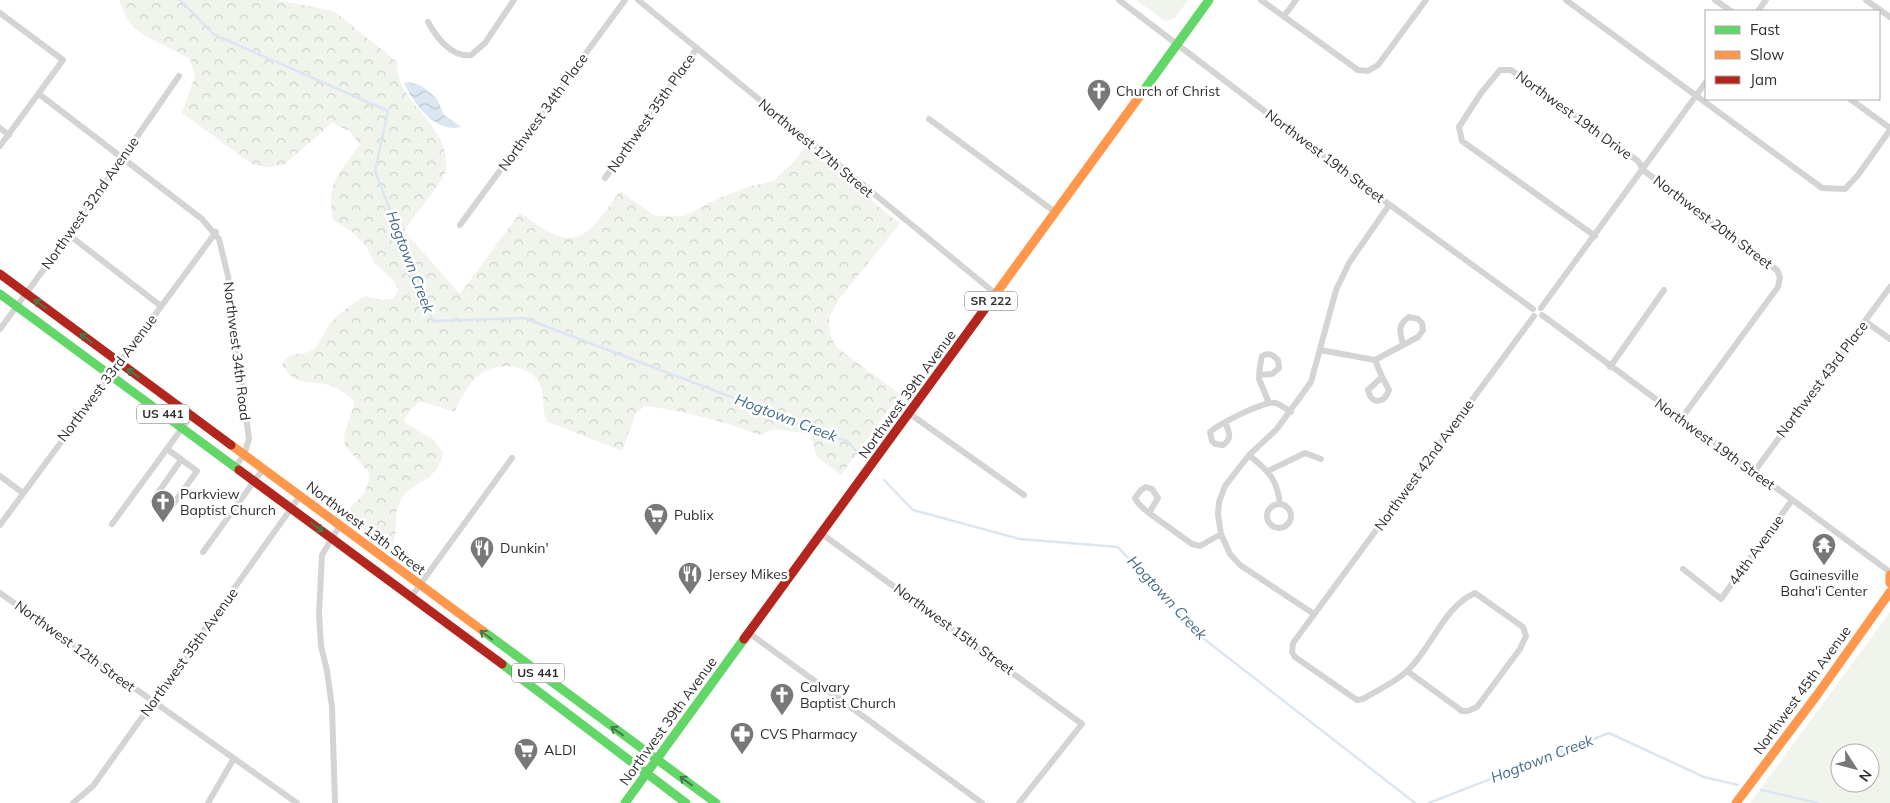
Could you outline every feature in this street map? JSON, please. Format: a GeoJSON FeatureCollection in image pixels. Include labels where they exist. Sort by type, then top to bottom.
{"type":"FeatureCollection","features":[{"type":"Feature","properties":{"kind":"main road","name":"Northwest 39th Avenue"},"geometry":{"type":"LineString","coordinates":[[625,803],[910,414],[1209,0]]}},
{"type":"Feature","properties":{"kind":"main road","name":"Northwest 13th Street"},"geometry":{"type":"LineString","coordinates":[[0,274],[716,803]]}},
{"type":"Feature","properties":{"kind":"main road","name":"Northwest 13th Street"},"geometry":{"type":"LineString","coordinates":[[0,294],[411,597],[686,803]]}},
{"type":"Feature","properties":{"kind":"main road"},"geometry":{"type":"LineString","coordinates":[[1890,573],[1890,583]]}},
{"type":"Feature","properties":{"kind":"main road","name":"Northwest 45th Avenue"},"geometry":{"type":"LineString","coordinates":[[1736,803],[1817,695],[1890,592]]}},
{"type":"Feature","properties":{"kind":"street"},"geometry":{"type":"LineString","coordinates":[[428,22],[440,40],[461,56],[467,56],[477,52],[514,0]]}},
{"type":"Feature","properties":{"kind":"street","name":"Northwest 34th Place"},"geometry":{"type":"LineString","coordinates":[[460,224],[625,0]]}},
{"type":"Feature","properties":{"kind":"street","name":"Northwest 17th Street"},"geometry":{"type":"LineString","coordinates":[[638,0],[996,294]]}},
{"type":"Feature","properties":{"kind":"street","name":"Northwest 19th Street"},"geometry":{"type":"LineString","coordinates":[[1119,0],[1389,205],[1533,309]]}},
{"type":"Feature","properties":{"kind":"street"},"geometry":{"type":"LineString","coordinates":[[1261,0],[1358,70],[1368,71],[1378,65],[1426,0]]}},
{"type":"Feature","properties":{"kind":"street"},"geometry":{"type":"LineString","coordinates":[[1284,16],[1296,0]]}},
{"type":"Feature","properties":{"kind":"street"},"geometry":{"type":"LineString","coordinates":[[1566,0],[1822,188],[1845,189],[1858,175],[1890,129],[1851,100]]}},
{"type":"Feature","properties":{"kind":"street"},"geometry":{"type":"LineString","coordinates":[[1715,0],[1730,10]]}},
{"type":"Feature","properties":{"kind":"street"},"geometry":{"type":"LineString","coordinates":[[1866,0],[1890,17]]}},
{"type":"Feature","properties":{"kind":"street"},"geometry":{"type":"LineString","coordinates":[[0,13],[63,60],[0,146]]}},
{"type":"Feature","properties":{"kind":"street","name":"Northwest 35th Place"},"geometry":{"type":"LineString","coordinates":[[605,178],[697,48]]}},
{"type":"Feature","properties":{"kind":"street","name":"Northwest 19th Drive"},"geometry":{"type":"LineString","coordinates":[[1595,236],[1462,141],[1459,128],[1481,93],[1500,70],[1511,70],[1638,161],[1643,170]]}},
{"type":"Feature","properties":{"kind":"street","name":"Northwest 32nd Avenue"},"geometry":{"type":"LineString","coordinates":[[0,329],[68,236],[179,76]]}},
{"type":"Feature","properties":{"kind":"street"},"geometry":{"type":"LineString","coordinates":[[1541,308],[1533,309],[1534,316],[1542,315],[1541,308],[1705,83]]}},
{"type":"Feature","properties":{"kind":"street"},"geometry":{"type":"LineString","coordinates":[[39,94],[202,219],[216,232]]}},
{"type":"Feature","properties":{"kind":"street"},"geometry":{"type":"LineString","coordinates":[[929,119],[1055,212]]}},
{"type":"Feature","properties":{"kind":"street"},"geometry":{"type":"LineString","coordinates":[[0,128],[9,135]]}},
{"type":"Feature","properties":{"kind":"street","name":"Northwest 20th Street"},"geometry":{"type":"LineString","coordinates":[[1643,170],[1772,264],[1780,277],[1778,287],[1681,419]]}},
{"type":"Feature","properties":{"kind":"street"},"geometry":{"type":"LineString","coordinates":[[1314,614],[1240,565],[1230,554],[1221,534],[1218,514],[1225,486],[1249,455],[1290,412],[1311,382],[1336,290],[1349,263],[1389,205]]}},
{"type":"Feature","properties":{"kind":"street","name":"Northwest 33rd Avenue"},"geometry":{"type":"LineString","coordinates":[[0,525],[216,232]]}},
{"type":"Feature","properties":{"kind":"street","name":"Northwest 34th Road"},"geometry":{"type":"LineString","coordinates":[[216,232],[229,283],[249,438],[244,455],[235,467]]}},
{"type":"Feature","properties":{"kind":"street"},"geometry":{"type":"LineString","coordinates":[[68,236],[161,306]]}},
{"type":"Feature","properties":{"kind":"street","name":"Northwest 43rd Place"},"geometry":{"type":"LineString","coordinates":[[1754,472],[1890,287]]}},
{"type":"Feature","properties":{"kind":"street"},"geometry":{"type":"LineString","coordinates":[[1610,367],[1664,290]]}},
{"type":"Feature","properties":{"kind":"street","name":"Northwest 19th Street"},"geometry":{"type":"LineString","coordinates":[[1542,315],[1890,573]]}},
{"type":"Feature","properties":{"kind":"street","name":"Northwest 42nd Avenue"},"geometry":{"type":"LineString","coordinates":[[1407,671],[1363,699],[1357,700],[1295,658],[1292,652],[1293,643],[1534,316]]}},
{"type":"Feature","properties":{"kind":"street"},"geometry":{"type":"LineString","coordinates":[[1320,350],[1375,360],[1418,337],[1423,330],[1422,323],[1418,319],[1409,317],[1402,321],[1399,329],[1403,345]]}},
{"type":"Feature","properties":{"kind":"street"},"geometry":{"type":"LineString","coordinates":[[1865,320],[1890,339]]}},
{"type":"Feature","properties":{"kind":"street"},"geometry":{"type":"LineString","coordinates":[[1375,360],[1382,377]]}},
{"type":"Feature","properties":{"kind":"street"},"geometry":{"type":"LineString","coordinates":[[1259,375],[1269,404]]}},
{"type":"Feature","properties":{"kind":"street"},"geometry":{"type":"LineString","coordinates":[[1225,422],[1269,404],[1276,403],[1290,412]]}},
{"type":"Feature","properties":{"kind":"street"},"geometry":{"type":"LineString","coordinates":[[910,414],[1024,495]]}},
{"type":"Feature","properties":{"kind":"street"},"geometry":{"type":"LineString","coordinates":[[112,524],[191,416]]}},
{"type":"Feature","properties":{"kind":"street"},"geometry":{"type":"LineString","coordinates":[[167,448],[197,472],[166,512],[158,507],[153,500],[181,460]]}},
{"type":"Feature","properties":{"kind":"street"},"geometry":{"type":"LineString","coordinates":[[1268,471],[1305,453],[1321,459]]}},
{"type":"Feature","properties":{"kind":"street"},"geometry":{"type":"LineString","coordinates":[[1249,455],[1268,471],[1278,490],[1280,504]]}},
{"type":"Feature","properties":{"kind":"street"},"geometry":{"type":"LineString","coordinates":[[411,597],[512,458]]}},
{"type":"Feature","properties":{"kind":"street"},"geometry":{"type":"LineString","coordinates":[[203,552],[263,469]]}},
{"type":"Feature","properties":{"kind":"street"},"geometry":{"type":"LineString","coordinates":[[0,476],[23,493]]}},
{"type":"Feature","properties":{"kind":"street","name":"Northwest 35th Avenue"},"geometry":{"type":"LineString","coordinates":[[73,803],[93,786],[300,496]]}},
{"type":"Feature","properties":{"kind":"street","name":"44th Avenue"},"geometry":{"type":"LineString","coordinates":[[1683,569],[1720,599],[1792,500]]}},
{"type":"Feature","properties":{"kind":"street"},"geometry":{"type":"LineString","coordinates":[[1149,513],[1192,544],[1200,546],[1221,534]]}},
{"type":"Feature","properties":{"kind":"street"},"geometry":{"type":"LineString","coordinates":[[335,803],[332,707],[321,646],[319,614],[322,555],[340,525]]}},
{"type":"Feature","properties":{"kind":"street","name":"Northwest 15th Street"},"geometry":{"type":"LineString","coordinates":[[822,534],[1082,724],[1019,803]]}},
{"type":"Feature","properties":{"kind":"street","name":"Northwest 12th Street"},"geometry":{"type":"LineString","coordinates":[[0,593],[296,803]]}},
{"type":"Feature","properties":{"kind":"street"},"geometry":{"type":"LineString","coordinates":[[1475,593],[1523,627],[1526,636],[1520,649],[1477,707],[1468,711],[1462,711],[1407,671],[1452,611],[1463,599],[1475,593]]}},
{"type":"Feature","properties":{"kind":"street"},"geometry":{"type":"LineString","coordinates":[[750,633],[982,803]]}},
{"type":"Feature","properties":{"kind":"street"},"geometry":{"type":"LineString","coordinates":[[208,803],[233,760]]}},
{"type":"Feature","properties":{"kind":"green space"},"geometry":{"type":"Polygon","coordinates":[[[119,0],[277,0],[334,11],[397,62],[399,76],[404,89],[437,133],[443,145],[446,159],[446,171],[438,185],[404,231],[460,294],[520,213],[539,226],[566,238],[577,237],[587,232],[620,191],[655,216],[684,216],[719,198],[748,187],[773,181],[794,162],[806,146],[900,224],[839,299],[829,318],[830,334],[836,347],[900,394],[841,475],[817,457],[810,434],[774,429],[760,435],[703,417],[645,406],[636,413],[622,451],[548,422],[544,413],[542,389],[535,377],[520,368],[511,366],[493,368],[485,371],[471,383],[455,412],[420,401],[409,411],[404,422],[433,439],[444,454],[435,471],[409,490],[402,498],[397,509],[392,547],[385,546],[345,513],[365,493],[370,474],[345,446],[344,435],[355,402],[333,386],[302,381],[291,376],[282,364],[290,356],[311,351],[315,348],[333,321],[365,296],[382,300],[393,299],[399,290],[393,280],[374,263],[366,246],[351,231],[333,220],[331,196],[336,178],[360,144],[349,131],[332,123],[284,165],[266,167],[252,164],[182,113],[195,76],[190,59],[137,30],[128,19],[119,0]]]}},
{"type":"Feature","properties":{"kind":"green space"},"geometry":{"type":"Polygon","coordinates":[[[1136,0],[1188,0],[1175,18],[1165,21],[1136,0]]]}},
{"type":"Feature","properties":{"kind":"green space"},"geometry":{"type":"Polygon","coordinates":[[[1890,612],[1890,803],[1750,803],[1890,612]]]}},
{"type":"Feature","properties":{"kind":"water"},"geometry":{"type":"Polygon","coordinates":[[[409,82],[422,86],[437,99],[444,115],[461,127],[443,126],[426,115],[419,108],[404,83],[409,82]]]}},
{"type":"Feature","properties":{"kind":"waterway","name":"Hogtown Creek"},"geometry":{"type":"LineString","coordinates":[[180,0],[213,34],[388,111],[375,171],[433,321],[524,318],[847,441],[858,453]]}},
{"type":"Feature","properties":{"kind":"waterway","name":"Hogtown Creek"},"geometry":{"type":"LineString","coordinates":[[884,480],[913,510],[1020,539],[1118,547],[1199,635],[1415,803]]}},
{"type":"Feature","properties":{"kind":"waterway","name":"Hogtown Creek"},"geometry":{"type":"LineString","coordinates":[[1429,803],[1609,733],[1704,777],[1738,785]]}},
{"type":"Feature","properties":{"kind":"waterway","name":"Hogtown Creek"},"geometry":{"type":"LineString","coordinates":[[1761,790],[1818,803]]}},
{"type":"Feature","properties":{"kind":"traffic: fast"},"geometry":{"type":"LineString","coordinates":[[1139,97],[1209,0]]}},
{"type":"Feature","properties":{"kind":"traffic: fast"},"geometry":{"type":"LineString","coordinates":[[0,294],[239,470]]}},
{"type":"Feature","properties":{"kind":"traffic: fast"},"geometry":{"type":"LineString","coordinates":[[483,631],[716,803]]}},
{"type":"Feature","properties":{"kind":"traffic: fast"},"geometry":{"type":"LineString","coordinates":[[625,803],[744,639]]}},
{"type":"Feature","properties":{"kind":"traffic: fast"},"geometry":{"type":"LineString","coordinates":[[502,664],[686,803]]}},
{"type":"Feature","properties":{"kind":"traffic: slow"},"geometry":{"type":"LineString","coordinates":[[992,299],[1139,97]]}},
{"type":"Feature","properties":{"kind":"traffic: slow"},"geometry":{"type":"LineString","coordinates":[[231,445],[483,631]]}},
{"type":"Feature","properties":{"kind":"traffic: slow"},"geometry":{"type":"LineString","coordinates":[[1890,575],[1890,583]]}},
{"type":"Feature","properties":{"kind":"traffic: slow"},"geometry":{"type":"LineString","coordinates":[[1736,803],[1817,695],[1890,592]]}},
{"type":"Feature","properties":{"kind":"traffic: jam"},"geometry":{"type":"LineString","coordinates":[[0,274],[231,445]]}},
{"type":"Feature","properties":{"kind":"traffic: jam"},"geometry":{"type":"LineString","coordinates":[[744,639],[992,299]]}},
{"type":"Feature","properties":{"kind":"traffic: jam"},"geometry":{"type":"LineString","coordinates":[[239,470],[502,664]]}},
{"type":"Feature","properties":{"kind":"place","name":"Church of Christ"},"geometry":{"type":"Point","coordinates":[1099,112]}},
{"type":"Feature","properties":{"kind":"place","name":"Parkview Baptist Church"},"geometry":{"type":"Point","coordinates":[163,523]}},
{"type":"Feature","properties":{"kind":"place","name":"Publix"},"geometry":{"type":"Point","coordinates":[656,536]}},
{"type":"Feature","properties":{"kind":"place","name":"Gainesville Baha'i Center"},"geometry":{"type":"Point","coordinates":[1824,566]}},
{"type":"Feature","properties":{"kind":"place","name":"Dunkin'"},"geometry":{"type":"Point","coordinates":[482,569]}},
{"type":"Feature","properties":{"kind":"place","name":"Jersey Mikes"},"geometry":{"type":"Point","coordinates":[690,595]}},
{"type":"Feature","properties":{"kind":"place","name":"Calvary Baptist Church"},"geometry":{"type":"Point","coordinates":[782,716]}},
{"type":"Feature","properties":{"kind":"place","name":"CVS Pharmacy"},"geometry":{"type":"Point","coordinates":[742,755]}},
{"type":"Feature","properties":{"kind":"place","name":"ALDI"},"geometry":{"type":"Point","coordinates":[526,771]}}]}
